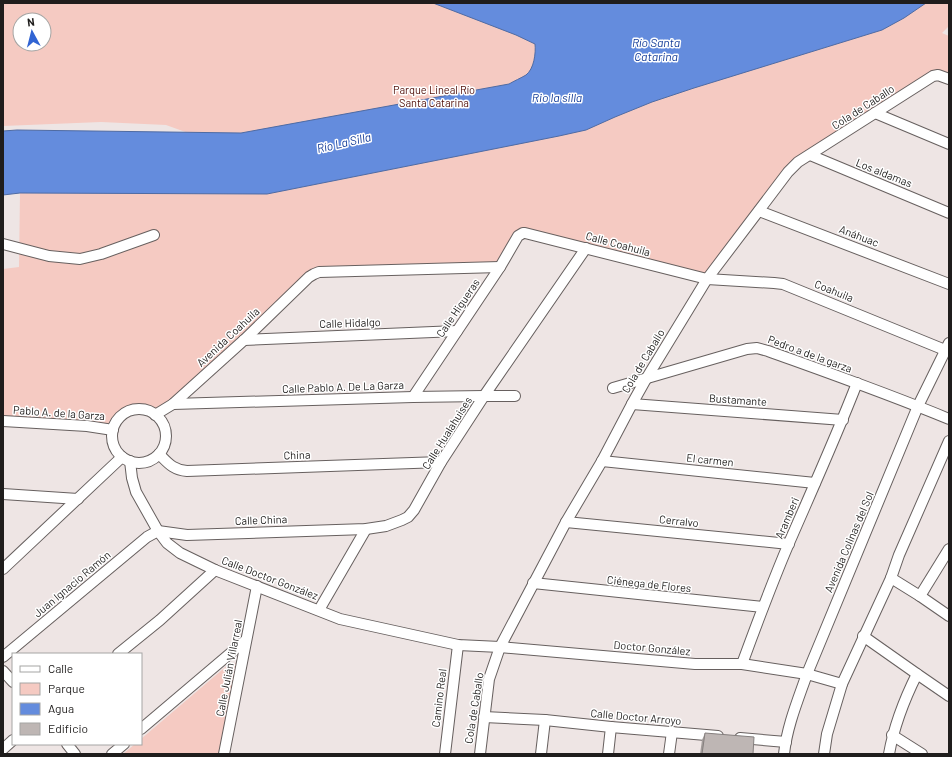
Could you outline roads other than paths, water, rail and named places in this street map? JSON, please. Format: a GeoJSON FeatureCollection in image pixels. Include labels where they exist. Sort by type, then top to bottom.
{"type":"FeatureCollection","features":[{"type":"Feature","properties":{"kind":"street","name":"Cola de Caballo"},"geometry":{"type":"LineString","coordinates":[[480,754],[489,678],[500,647],[566,522],[602,461],[646,379],[708,279],[788,172],[798,162],[932,76],[938,75],[949,79]]}},
{"type":"Feature","properties":{"kind":"street"},"geometry":{"type":"LineString","coordinates":[[875,113],[949,144]]}},
{"type":"Feature","properties":{"kind":"street","name":"Los aldamas"},"geometry":{"type":"LineString","coordinates":[[810,155],[949,213]]}},
{"type":"Feature","properties":{"kind":"street","name":"Anáhuac"},"geometry":{"type":"LineString","coordinates":[[759,210],[949,284]]}},
{"type":"Feature","properties":{"kind":"street","name":"Calle Coahuila"},"geometry":{"type":"LineString","coordinates":[[523,233],[529,233],[708,279]]}},
{"type":"Feature","properties":{"kind":"street","name":"Calle Higueras"},"geometry":{"type":"LineString","coordinates":[[413,397],[500,267],[518,236],[523,233]]}},
{"type":"Feature","properties":{"kind":"street"},"geometry":{"type":"LineString","coordinates":[[3,244],[49,256],[80,259],[101,254],[154,235]]}},
{"type":"Feature","properties":{"kind":"street","name":"Calle Hualahuises"},"geometry":{"type":"LineString","coordinates":[[366,529],[386,526],[402,520],[408,517],[414,510],[442,462],[484,396],[586,248]]}},
{"type":"Feature","properties":{"kind":"street","name":"Avenida Coahuila"},"geometry":{"type":"LineString","coordinates":[[155,415],[173,404],[314,274],[319,272],[500,267]]}},
{"type":"Feature","properties":{"kind":"street","name":"Coahuila"},"geometry":{"type":"LineString","coordinates":[[708,279],[783,284],[947,346]]}},
{"type":"Feature","properties":{"kind":"street","name":"Calle Hidalgo"},"geometry":{"type":"LineString","coordinates":[[244,340],[458,331]]}},
{"type":"Feature","properties":{"kind":"street","name":"Avenida Colinas del Sol"},"geometry":{"type":"LineString","coordinates":[[784,754],[795,708],[807,674],[918,406],[947,346]]}},
{"type":"Feature","properties":{"kind":"street","name":"Pedro a de la garza"},"geometry":{"type":"LineString","coordinates":[[613,388],[747,349],[758,348],[857,383],[949,419]]}},
{"type":"Feature","properties":{"kind":"street","name":"Aramberi"},"geometry":{"type":"LineString","coordinates":[[742,664],[789,544],[843,420],[857,383]]}},
{"type":"Feature","properties":{"kind":"street","name":"Calle Pablo A. De La Garza"},"geometry":{"type":"LineString","coordinates":[[173,404],[413,397],[515,396]]}},
{"type":"Feature","properties":{"kind":"street","name":"Bustamante"},"geometry":{"type":"LineString","coordinates":[[632,404],[843,420]]}},
{"type":"Feature","properties":{"kind":"street"},"geometry":{"type":"LineString","coordinates":[[142,410],[155,415],[162,422],[165,431],[165,441],[159,454],[151,460],[134,462],[126,459],[116,451],[112,438],[113,430],[117,421],[124,414],[142,410]]}},
{"type":"Feature","properties":{"kind":"street","name":"Pablo A. de la Garza"},"geometry":{"type":"LineString","coordinates":[[3,421],[87,426],[113,430]]}},
{"type":"Feature","properties":{"kind":"street"},"geometry":{"type":"LineString","coordinates":[[824,754],[827,734],[842,684],[891,578],[899,555],[949,441]]}},
{"type":"Feature","properties":{"kind":"street","name":"China"},"geometry":{"type":"LineString","coordinates":[[159,454],[173,468],[180,471],[442,462]]}},
{"type":"Feature","properties":{"kind":"street"},"geometry":{"type":"LineString","coordinates":[[4,567],[78,499],[126,459]]}},
{"type":"Feature","properties":{"kind":"street","name":"Calle Doctor González"},"geometry":{"type":"LineString","coordinates":[[126,459],[136,492],[158,531],[167,543],[180,553],[215,570],[340,619],[458,645]]}},
{"type":"Feature","properties":{"kind":"street","name":"El carmen"},"geometry":{"type":"LineString","coordinates":[[602,461],[815,484]]}},
{"type":"Feature","properties":{"kind":"street"},"geometry":{"type":"LineString","coordinates":[[3,494],[78,499]]}},
{"type":"Feature","properties":{"kind":"street","name":"Cerralvo"},"geometry":{"type":"LineString","coordinates":[[566,522],[789,544]]}},
{"type":"Feature","properties":{"kind":"street"},"geometry":{"type":"LineString","coordinates":[[319,610],[366,529]]}},
{"type":"Feature","properties":{"kind":"street","name":"Calle China"},"geometry":{"type":"LineString","coordinates":[[158,531],[187,535],[366,529]]}},
{"type":"Feature","properties":{"kind":"street","name":"Juan Ignacio Ramón"},"geometry":{"type":"LineString","coordinates":[[3,657],[147,537],[158,531]]}},
{"type":"Feature","properties":{"kind":"street"},"geometry":{"type":"LineString","coordinates":[[920,596],[949,549]]}},
{"type":"Feature","properties":{"kind":"street"},"geometry":{"type":"LineString","coordinates":[[119,653],[160,620],[215,570]]}},
{"type":"Feature","properties":{"kind":"street"},"geometry":{"type":"LineString","coordinates":[[891,578],[949,616]]}},
{"type":"Feature","properties":{"kind":"street","name":"Ciénega de Flores"},"geometry":{"type":"LineString","coordinates":[[534,584],[763,608]]}},
{"type":"Feature","properties":{"kind":"street","name":"Calle Julián Villarreal"},"geometry":{"type":"LineString","coordinates":[[224,754],[257,586]]}},
{"type":"Feature","properties":{"kind":"street"},"geometry":{"type":"LineString","coordinates":[[863,636],[949,696]]}},
{"type":"Feature","properties":{"kind":"street"},"geometry":{"type":"LineString","coordinates":[[142,728],[246,640]]}},
{"type":"Feature","properties":{"kind":"street","name":"Doctor González"},"geometry":{"type":"LineString","coordinates":[[458,645],[500,647],[695,664],[742,664],[807,674],[842,684]]}},
{"type":"Feature","properties":{"kind":"street","name":"Camino Real"},"geometry":{"type":"LineString","coordinates":[[445,754],[458,645]]}},
{"type":"Feature","properties":{"kind":"street"},"geometry":{"type":"LineString","coordinates":[[3,671],[12,681]]}},
{"type":"Feature","properties":{"kind":"street"},"geometry":{"type":"LineString","coordinates":[[889,754],[892,735],[907,693],[917,674]]}},
{"type":"Feature","properties":{"kind":"street","name":"Calle Doctor Arroyo"},"geometry":{"type":"LineString","coordinates":[[484,717],[545,720],[786,742]]}},
{"type":"Feature","properties":{"kind":"street"},"geometry":{"type":"LineString","coordinates":[[542,754],[545,720]]}},
{"type":"Feature","properties":{"kind":"street"},"geometry":{"type":"LineString","coordinates":[[608,754],[611,727]]}},
{"type":"Feature","properties":{"kind":"street"},"geometry":{"type":"LineString","coordinates":[[669,754],[672,732]]}},
{"type":"Feature","properties":{"kind":"street"},"geometry":{"type":"LineString","coordinates":[[892,735],[922,754]]}},
{"type":"Feature","properties":{"kind":"street"},"geometry":{"type":"LineString","coordinates":[[3,749],[12,741]]}},
{"type":"Feature","properties":{"kind":"street"},"geometry":{"type":"LineString","coordinates":[[68,745],[75,754]]}},
{"type":"Feature","properties":{"kind":"street"},"geometry":{"type":"LineString","coordinates":[[112,754],[123,745]]}},
{"type":"Feature","properties":{"kind":"water","name":"Rio la silla"},"geometry":{"type":"Polygon","coordinates":[[[433,3],[926,3],[904,18],[882,30],[694,88],[652,102],[586,130],[559,136],[267,194],[20,193],[3,195],[3,131],[241,133],[509,84],[529,72],[534,61],[535,44],[516,35],[433,3]]]}},
{"type":"Feature","properties":{"kind":"water label","name":"Río Santa Catarina"},"geometry":{"type":"Point","coordinates":[656,50]}},
{"type":"Feature","properties":{"kind":"water label","name":"Río La Silla"},"geometry":{"type":"Point","coordinates":[344,143]}},
{"type":"Feature","properties":{"kind":"park label","name":"Parque Lineal Río Santa Catarina"},"geometry":{"type":"Point","coordinates":[434,96]}}]}
